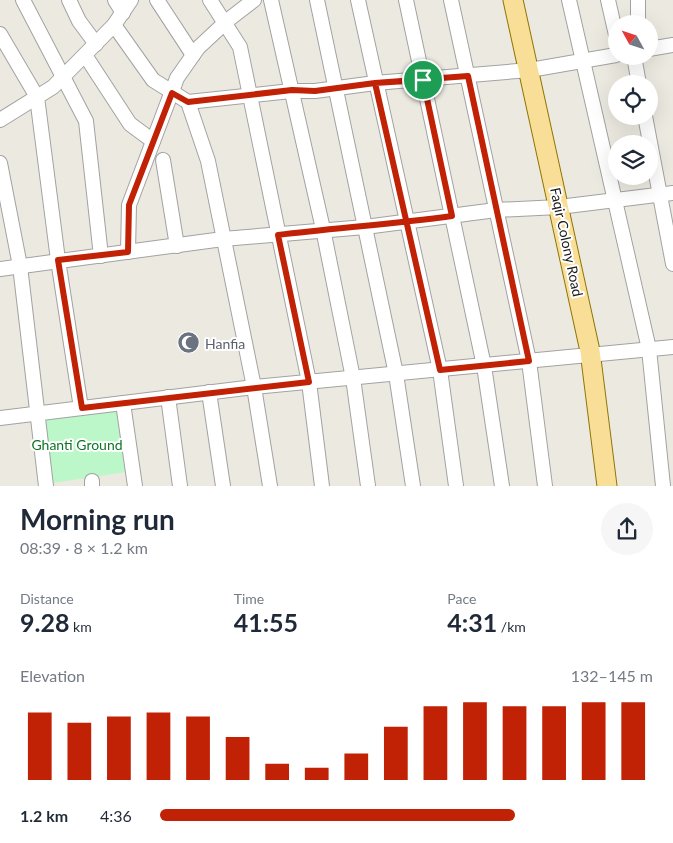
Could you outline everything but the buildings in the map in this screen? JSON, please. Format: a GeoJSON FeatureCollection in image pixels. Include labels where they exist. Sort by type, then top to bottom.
{"type":"FeatureCollection","features":[{"type":"Feature","properties":{"kind":"main road","name":"Faqir Colony Road"},"geometry":{"type":"LineString","coordinates":[[513,0],[530,70],[590,356],[607,486]]}},
{"type":"Feature","properties":{"kind":"street"},"geometry":{"type":"LineString","coordinates":[[23,0],[86,121],[101,256]]}},
{"type":"Feature","properties":{"kind":"street"},"geometry":{"type":"LineString","coordinates":[[69,0],[79,21],[96,44]]}},
{"type":"Feature","properties":{"kind":"street"},"geometry":{"type":"LineString","coordinates":[[115,0],[122,13]]}},
{"type":"Feature","properties":{"kind":"street"},"geometry":{"type":"LineString","coordinates":[[0,120],[37,97],[62,78],[114,25],[131,0]]}},
{"type":"Feature","properties":{"kind":"street"},"geometry":{"type":"LineString","coordinates":[[157,0],[193,55]]}},
{"type":"Feature","properties":{"kind":"street"},"geometry":{"type":"LineString","coordinates":[[210,0],[240,46],[309,382],[322,486]]}},
{"type":"Feature","properties":{"kind":"street"},"geometry":{"type":"LineString","coordinates":[[128,252],[129,205],[177,78],[193,55],[224,24],[254,0]]}},
{"type":"Feature","properties":{"kind":"street"},"geometry":{"type":"LineString","coordinates":[[271,0],[323,229],[353,378],[368,486]]}},
{"type":"Feature","properties":{"kind":"street"},"geometry":{"type":"LineString","coordinates":[[317,0],[396,374],[413,486]]}},
{"type":"Feature","properties":{"kind":"street"},"geometry":{"type":"LineString","coordinates":[[358,0],[440,370],[456,486]]}},
{"type":"Feature","properties":{"kind":"street"},"geometry":{"type":"LineString","coordinates":[[406,0],[484,366],[502,486]]}},
{"type":"Feature","properties":{"kind":"street"},"geometry":{"type":"LineString","coordinates":[[451,0],[529,361],[544,486]]}},
{"type":"Feature","properties":{"kind":"street"},"geometry":{"type":"LineString","coordinates":[[569,0],[649,349],[663,486]]}},
{"type":"Feature","properties":{"kind":"street"},"geometry":{"type":"LineString","coordinates":[[608,0],[611,15]]}},
{"type":"Feature","properties":{"kind":"street"},"geometry":{"type":"LineString","coordinates":[[638,0],[638,15]]}},
{"type":"Feature","properties":{"kind":"street"},"geometry":{"type":"LineString","coordinates":[[114,25],[153,80],[188,102],[249,97],[292,90],[336,89],[375,83],[530,70],[608,56]]}},
{"type":"Feature","properties":{"kind":"street"},"geometry":{"type":"LineString","coordinates":[[0,34],[37,97],[58,260],[82,408]]}},
{"type":"Feature","properties":{"kind":"street"},"geometry":{"type":"LineString","coordinates":[[658,48],[673,45]]}},
{"type":"Feature","properties":{"kind":"street"},"geometry":{"type":"LineString","coordinates":[[85,55],[130,124],[153,141]]}},
{"type":"Feature","properties":{"kind":"street"},"geometry":{"type":"LineString","coordinates":[[188,102],[208,161],[254,387],[270,486]]}},
{"type":"Feature","properties":{"kind":"street"},"geometry":{"type":"LineString","coordinates":[[647,125],[666,194],[673,264]]}},
{"type":"Feature","properties":{"kind":"street"},"geometry":{"type":"LineString","coordinates":[[163,160],[177,246]]}},
{"type":"Feature","properties":{"kind":"street"},"geometry":{"type":"LineString","coordinates":[[0,164],[20,266],[46,486]]}},
{"type":"Feature","properties":{"kind":"street"},"geometry":{"type":"LineString","coordinates":[[0,269],[223,239],[323,229],[365,227],[496,210],[559,207],[666,194]]}},
{"type":"Feature","properties":{"kind":"street"},"geometry":{"type":"LineString","coordinates":[[0,418],[254,387],[590,356],[673,346]]}},
{"type":"Feature","properties":{"kind":"street"},"geometry":{"type":"LineString","coordinates":[[209,392],[223,486]]}},
{"type":"Feature","properties":{"kind":"street"},"geometry":{"type":"LineString","coordinates":[[168,397],[180,486]]}},
{"type":"Feature","properties":{"kind":"street"},"geometry":{"type":"LineString","coordinates":[[123,402],[135,486]]}},
{"type":"Feature","properties":{"kind":"green space","name":"Ghanti Ground"},"geometry":{"type":"Polygon","coordinates":[[[123,403],[133,471],[46,484],[37,414],[123,403]]]}},
{"type":"Feature","properties":{"kind":"place","name":"Hanfia"},"geometry":{"type":"Point","coordinates":[189,343]}},
{"type":"Feature","properties":{"kind":"route"},"geometry":{"type":"LineString","coordinates":[[423,80],[375,83],[407,222],[440,370],[529,361],[468,76],[375,83],[315,91],[292,90],[249,97],[188,102],[172,93],[129,205],[128,252],[58,260],[82,408],[309,382],[278,235],[323,229],[365,227],[407,222],[452,216],[423,80]]}}]}
